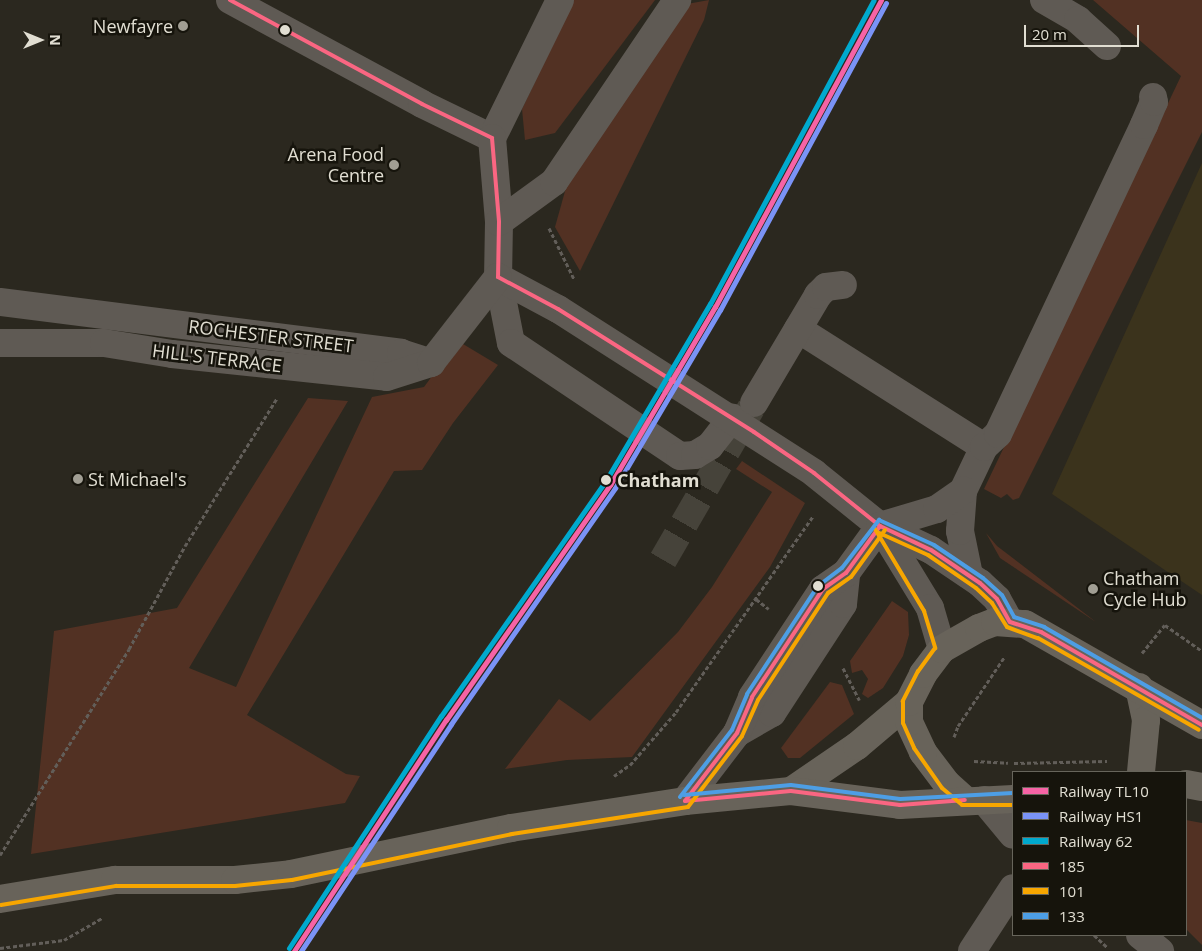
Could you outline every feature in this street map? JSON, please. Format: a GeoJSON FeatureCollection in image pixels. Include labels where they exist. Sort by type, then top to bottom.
{"type":"FeatureCollection","features":[{"type":"Feature","properties":{"kind":"main road"},"geometry":{"type":"LineString","coordinates":[[791,791],[857,746],[909,702],[923,674],[942,649],[979,628],[1010,622],[1041,632],[1202,725]]}},
{"type":"Feature","properties":{"kind":"main road"},"geometry":{"type":"LineString","coordinates":[[1139,687],[1146,720],[1141,771]]}},
{"type":"Feature","properties":{"kind":"main road"},"geometry":{"type":"LineString","coordinates":[[909,702],[909,722],[919,745],[947,784],[975,800]]}},
{"type":"Feature","properties":{"kind":"main road"},"geometry":{"type":"LineString","coordinates":[[1187,784],[1202,788]]}},
{"type":"Feature","properties":{"kind":"main road"},"geometry":{"type":"LineString","coordinates":[[0,899],[103,881],[234,880],[291,874],[541,823],[685,801],[791,791],[900,805],[1012,799]]}},
{"type":"Feature","properties":{"kind":"street"},"geometry":{"type":"LineString","coordinates":[[230,0],[492,138]]}},
{"type":"Feature","properties":{"kind":"street"},"geometry":{"type":"LineString","coordinates":[[560,0],[492,138],[499,222],[498,277],[511,344],[522,354],[680,456],[695,455],[717,441],[732,418]]}},
{"type":"Feature","properties":{"kind":"street"},"geometry":{"type":"LineString","coordinates":[[499,222],[554,182],[677,0]]}},
{"type":"Feature","properties":{"kind":"street"},"geometry":{"type":"LineString","coordinates":[[1044,0],[1078,20],[1107,46]]}},
{"type":"Feature","properties":{"kind":"street"},"geometry":{"type":"LineString","coordinates":[[968,575],[962,556],[960,531],[963,491],[984,447],[998,434],[1144,125],[1154,102],[1153,97]]}},
{"type":"Feature","properties":{"kind":"street"},"geometry":{"type":"LineString","coordinates":[[498,277],[558,310],[732,418],[814,473],[880,526],[931,550],[968,575],[997,599],[1010,622]]}},
{"type":"Feature","properties":{"kind":"street"},"geometry":{"type":"LineString","coordinates":[[432,363],[498,277]]}},
{"type":"Feature","properties":{"kind":"street"},"geometry":{"type":"LineString","coordinates":[[754,403],[823,289],[843,286]]}},
{"type":"Feature","properties":{"kind":"street","name":"ROCHESTER STREET"},"geometry":{"type":"LineString","coordinates":[[0,302],[401,353],[432,363]]}},
{"type":"Feature","properties":{"kind":"street"},"geometry":{"type":"LineString","coordinates":[[798,329],[984,447]]}},
{"type":"Feature","properties":{"kind":"street","name":"HILL'S TERRACE"},"geometry":{"type":"LineString","coordinates":[[0,343],[104,343],[282,366],[387,377],[432,363]]}},
{"type":"Feature","properties":{"kind":"street"},"geometry":{"type":"LineString","coordinates":[[685,801],[737,733],[752,697],[823,589],[846,573],[880,526],[937,509],[963,491]]}},
{"type":"Feature","properties":{"kind":"street"},"geometry":{"type":"LineString","coordinates":[[880,526],[930,608],[942,649]]}},
{"type":"Feature","properties":{"kind":"street"},"geometry":{"type":"LineString","coordinates":[[975,800],[1012,834]]}},
{"type":"Feature","properties":{"kind":"street"},"geometry":{"type":"LineString","coordinates":[[972,951],[1012,890]]}},
{"type":"Feature","properties":{"kind":"street"},"geometry":{"type":"LineString","coordinates":[[1141,936],[1160,951]]}},
{"type":"Feature","properties":{"kind":"path"},"geometry":{"type":"LineString","coordinates":[[536,195],[547,226],[578,287]]}},
{"type":"Feature","properties":{"kind":"path"},"geometry":{"type":"LineString","coordinates":[[0,855],[129,649],[185,546],[277,398],[282,366]]}},
{"type":"Feature","properties":{"kind":"path"},"geometry":{"type":"LineString","coordinates":[[606,779],[630,765],[676,712],[816,510]]}},
{"type":"Feature","properties":{"kind":"path"},"geometry":{"type":"LineString","coordinates":[[1141,653],[1166,625],[1202,651]]}},
{"type":"Feature","properties":{"kind":"path"},"geometry":{"type":"LineString","coordinates":[[955,742],[958,726],[1010,651]]}},
{"type":"Feature","properties":{"kind":"path"},"geometry":{"type":"LineString","coordinates":[[970,760],[1103,763],[1116,742],[1145,743]]}},
{"type":"Feature","properties":{"kind":"path"},"geometry":{"type":"LineString","coordinates":[[0,948],[64,940],[106,915]]}},
{"type":"Feature","properties":{"kind":"path"},"geometry":{"type":"LineString","coordinates":[[1095,936],[1112,951]]}},
{"type":"Feature","properties":{"kind":"shaded area"},"geometry":{"type":"Polygon","coordinates":[[[574,0],[655,0],[555,133],[525,140],[522,109],[574,0]]]}},
{"type":"Feature","properties":{"kind":"shaded area"},"geometry":{"type":"Polygon","coordinates":[[[709,0],[704,20],[580,271],[555,227],[569,177],[687,4],[709,0]]]}},
{"type":"Feature","properties":{"kind":"shaded area"},"geometry":{"type":"Polygon","coordinates":[[[1093,0],[1202,0],[1202,132],[1019,498],[1013,500],[1007,494],[1001,498],[984,489],[1181,76],[1093,0]]]}},
{"type":"Feature","properties":{"kind":"shaded area"},"geometry":{"type":"Polygon","coordinates":[[[1202,163],[1202,595],[1052,494],[1202,163]]]}},
{"type":"Feature","properties":{"kind":"shaded area"},"geometry":{"type":"Polygon","coordinates":[[[458,341],[498,365],[453,423],[422,470],[394,471],[247,715],[346,774],[360,776],[345,803],[31,854],[54,631],[177,608],[308,398],[348,401],[189,668],[236,687],[372,397],[424,387],[458,341]]]}},
{"type":"Feature","properties":{"kind":"shaded area"},"geometry":{"type":"Polygon","coordinates":[[[742,461],[805,503],[770,567],[632,757],[567,760],[505,769],[559,699],[590,721],[678,632],[712,587],[772,492],[736,469],[742,461]]]}},
{"type":"Feature","properties":{"kind":"shaded area"},"geometry":{"type":"Polygon","coordinates":[[[986,533],[997,546],[1096,622],[1000,558],[986,533]]]}},
{"type":"Feature","properties":{"kind":"shaded area"},"geometry":{"type":"Polygon","coordinates":[[[892,601],[908,612],[909,635],[903,656],[883,688],[868,698],[862,694],[868,679],[862,670],[852,673],[850,661],[892,601]]]}},
{"type":"Feature","properties":{"kind":"shaded area"},"geometry":{"type":"Polygon","coordinates":[[[830,682],[842,685],[854,714],[800,758],[788,758],[781,748],[830,682]]]}},
{"type":"Feature","properties":{"kind":"shaded area"},"geometry":{"type":"Polygon","coordinates":[[[1187,820],[1202,823],[1202,945],[1187,930],[1187,820]]]}},
{"type":"Feature","properties":{"kind":"tunnel"},"geometry":{"type":"LineString","coordinates":[[663,560],[751,408]]}},
{"type":"Feature","properties":{"kind":"rail line","name":"62"},"geometry":{"type":"LineString","coordinates":[[289,948],[441,716],[605,482],[710,304],[874,0]]}},
{"type":"Feature","properties":{"kind":"rail line","name":"TL10"},"geometry":{"type":"LineString","coordinates":[[294,951],[446,720],[610,485],[715,307],[881,0]]}},
{"type":"Feature","properties":{"kind":"rail line","name":"HS1"},"geometry":{"type":"LineString","coordinates":[[301,951],[451,724],[615,488],[720,310],[886,3]]}},
{"type":"Feature","properties":{"kind":"transit line","name":"185"},"geometry":{"type":"LineString","coordinates":[[230,0],[422,104],[492,138],[499,222],[498,277],[558,309],[754,432],[814,473],[880,526],[931,550],[980,583],[997,599],[1010,622],[1041,632],[1202,725]]}},
{"type":"Feature","properties":{"kind":"transit line","name":"133"},"geometry":{"type":"LineString","coordinates":[[680,797],[732,730],[747,694],[818,586],[842,568],[879,520],[934,545],[983,578],[1002,595],[1014,617],[1044,627],[1202,718]]}},
{"type":"Feature","properties":{"kind":"transit line","name":"185"},"geometry":{"type":"LineString","coordinates":[[685,801],[737,733],[752,697],[823,589],[846,573],[880,526]]}},
{"type":"Feature","properties":{"kind":"transit line","name":"101"},"geometry":{"type":"LineString","coordinates":[[875,529],[924,611],[935,648],[918,671],[903,701],[903,723],[914,748],[942,788],[962,805],[1012,805]]}},
{"type":"Feature","properties":{"kind":"transit line","name":"101"},"geometry":{"type":"LineString","coordinates":[[1,905],[116,886],[235,886],[292,880],[512,834],[688,807],[742,736],[758,700],[828,593],[851,577],[885,530]]}},
{"type":"Feature","properties":{"kind":"transit line","name":"101"},"geometry":{"type":"LineString","coordinates":[[877,532],[928,555],[976,588],[992,603],[1007,627],[1038,638],[1199,730]]}},
{"type":"Feature","properties":{"kind":"transit line","name":"133"},"geometry":{"type":"LineString","coordinates":[[684,795],[791,785],[900,799],[1012,793]]}},
{"type":"Feature","properties":{"kind":"transit line","name":"185"},"geometry":{"type":"LineString","coordinates":[[685,801],[791,791],[900,805],[965,800]]}},
{"type":"Feature","properties":{"kind":"place","name":"Newfayre"},"geometry":{"type":"Point","coordinates":[183,26]}},
{"type":"Feature","properties":{"kind":"place","name":"Arena Food Centre"},"geometry":{"type":"Point","coordinates":[394,165]}},
{"type":"Feature","properties":{"kind":"place","name":"St Michael's"},"geometry":{"type":"Point","coordinates":[78,479]}},
{"type":"Feature","properties":{"kind":"place","name":"Chatham"},"geometry":{"type":"Point","coordinates":[606,480]}},
{"type":"Feature","properties":{"kind":"place","name":"Chatham Cycle Hub"},"geometry":{"type":"Point","coordinates":[1093,589]}}]}
